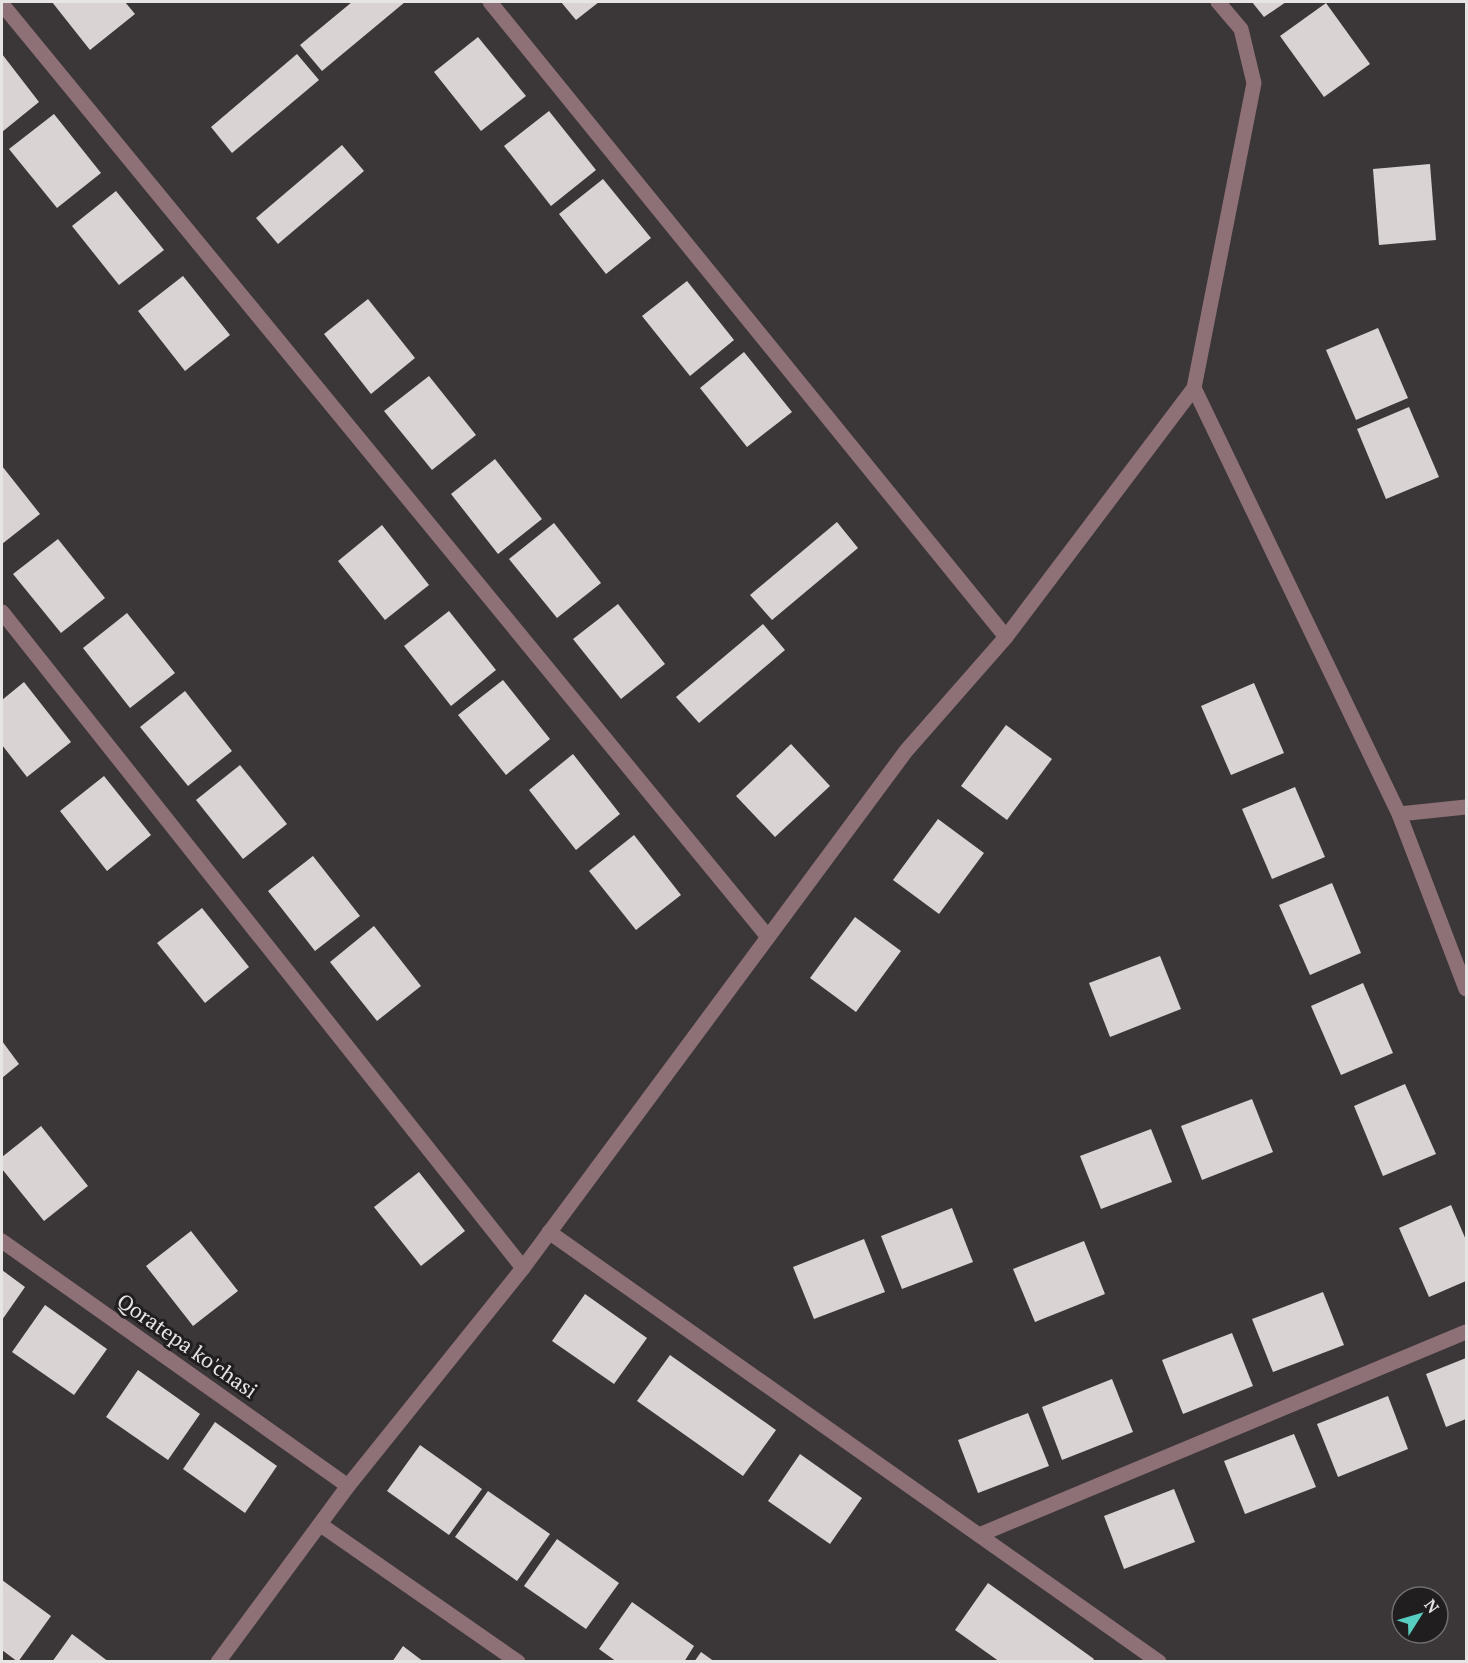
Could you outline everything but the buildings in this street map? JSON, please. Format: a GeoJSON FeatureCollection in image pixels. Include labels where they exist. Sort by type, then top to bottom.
{"type":"FeatureCollection","features":[{"type":"Feature","properties":{"kind":"street"},"geometry":{"type":"LineString","coordinates":[[490,2],[1006,637]]}},
{"type":"Feature","properties":{"kind":"street"},"geometry":{"type":"LineString","coordinates":[[218,1662],[348,1486],[523,1268],[906,751],[1006,637],[1194,388],[1254,83],[1241,29],[1218,2]]}},
{"type":"Feature","properties":{"kind":"street"},"geometry":{"type":"LineString","coordinates":[[2,4],[768,937]]}},
{"type":"Feature","properties":{"kind":"street"},"geometry":{"type":"LineString","coordinates":[[1194,388],[1399,814],[1467,989]]}},
{"type":"Feature","properties":{"kind":"street"},"geometry":{"type":"LineString","coordinates":[[2,612],[523,1268]]}},
{"type":"Feature","properties":{"kind":"street"},"geometry":{"type":"LineString","coordinates":[[1399,814],[1467,807]]}},
{"type":"Feature","properties":{"kind":"street"},"geometry":{"type":"LineString","coordinates":[[549,1232],[1159,1662]]}},
{"type":"Feature","properties":{"kind":"street","name":"Qoratepa ko'chasi"},"geometry":{"type":"LineString","coordinates":[[2,1241],[348,1486]]}},
{"type":"Feature","properties":{"kind":"street"},"geometry":{"type":"LineString","coordinates":[[979,1535],[1467,1332]]}},
{"type":"Feature","properties":{"kind":"street"},"geometry":{"type":"LineString","coordinates":[[321,1525],[518,1662]]}}]}
